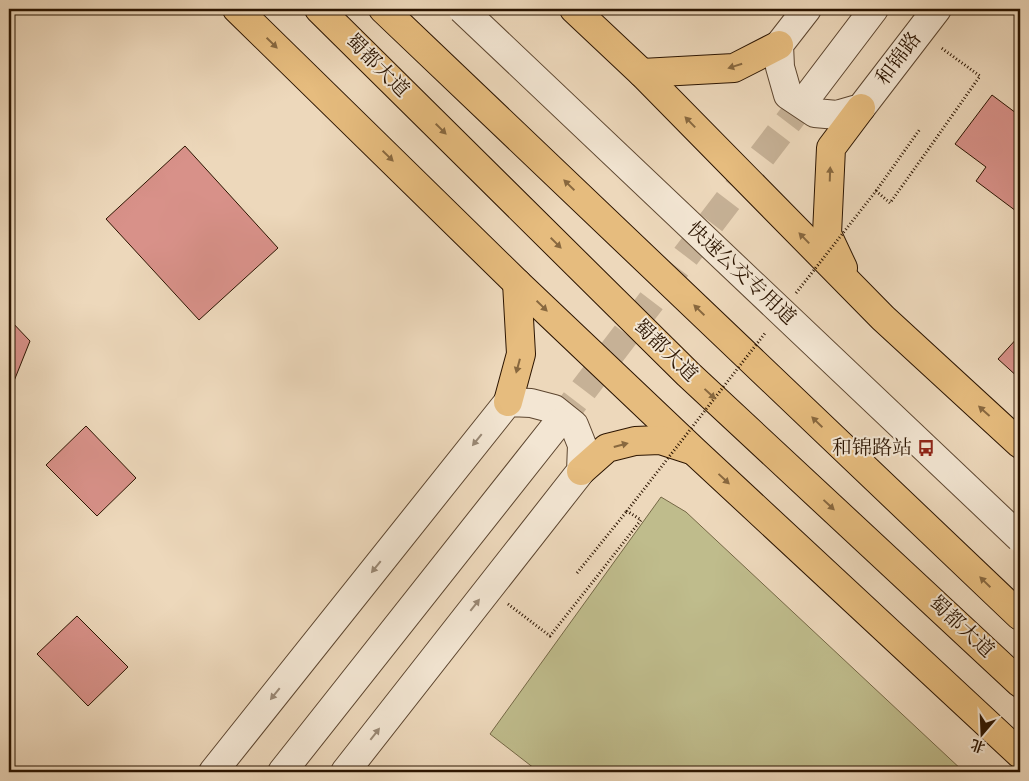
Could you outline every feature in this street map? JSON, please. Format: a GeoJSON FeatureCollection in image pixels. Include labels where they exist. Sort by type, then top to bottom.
{"type":"FeatureCollection","features":[{"type":"Feature","properties":{"kind":"main road"},"geometry":{"type":"LineString","coordinates":[[237,9],[694,452],[1020,754]]}},
{"type":"Feature","properties":{"kind":"main road","name":"蜀都大道"},"geometry":{"type":"LineString","coordinates":[[319,9],[688,374],[1020,683]]}},
{"type":"Feature","properties":{"kind":"main road"},"geometry":{"type":"LineString","coordinates":[[383,9],[1020,616]]}},
{"type":"Feature","properties":{"kind":"main road"},"geometry":{"type":"LineString","coordinates":[[574,9],[642,73],[882,318],[1020,444]]}},
{"type":"Feature","properties":{"kind":"main road"},"geometry":{"type":"LineString","coordinates":[[642,73],[734,68],[779,45]]}},
{"type":"Feature","properties":{"kind":"main road"},"geometry":{"type":"LineString","coordinates":[[852,287],[827,234],[831,148],[861,108]]}},
{"type":"Feature","properties":{"kind":"main road"},"geometry":{"type":"LineString","coordinates":[[508,402],[521,354],[518,283]]}},
{"type":"Feature","properties":{"kind":"main road"},"geometry":{"type":"LineString","coordinates":[[581,470],[607,448],[635,441],[660,440],[694,452]]}},
{"type":"Feature","properties":{"kind":"street","name":"快速公交专用道"},"geometry":{"type":"LineString","coordinates":[[462,9],[1020,538]]}},
{"type":"Feature","properties":{"kind":"street"},"geometry":{"type":"LineString","coordinates":[[807,9],[779,45],[780,67],[788,95],[815,113],[837,115],[861,108]]}},
{"type":"Feature","properties":{"kind":"street"},"geometry":{"type":"LineString","coordinates":[[808,96],[874,9]]}},
{"type":"Feature","properties":{"kind":"street","name":"和锦路"},"geometry":{"type":"LineString","coordinates":[[861,108],[937,9]]}},
{"type":"Feature","properties":{"kind":"street"},"geometry":{"type":"LineString","coordinates":[[213,772],[508,402],[531,403],[554,410],[574,425],[582,445],[581,470],[345,772]]}},
{"type":"Feature","properties":{"kind":"street"},"geometry":{"type":"LineString","coordinates":[[282,772],[558,423]]}},
{"type":"Feature","properties":{"kind":"path"},"geometry":{"type":"LineString","coordinates":[[876,191],[890,203],[980,76],[919,32]]}},
{"type":"Feature","properties":{"kind":"path"},"geometry":{"type":"LineString","coordinates":[[791,300],[876,191],[920,129]]}},
{"type":"Feature","properties":{"kind":"path"},"geometry":{"type":"LineString","coordinates":[[577,573],[766,332]]}},
{"type":"Feature","properties":{"kind":"path"},"geometry":{"type":"LineString","coordinates":[[488,588],[550,636],[641,520],[627,511]]}},
{"type":"Feature","properties":{"kind":"shaded area"},"geometry":{"type":"Polygon","coordinates":[[[661,497],[686,512],[964,772],[539,772],[490,734],[661,497]]]}},
{"type":"Feature","properties":{"kind":"building"},"geometry":{"type":"Polygon","coordinates":[[[992,95],[1020,116],[1020,214],[976,181],[986,167],[955,144],[992,95]]]}},
{"type":"Feature","properties":{"kind":"building"},"geometry":{"type":"Polygon","coordinates":[[[185,146],[278,248],[199,320],[106,219],[185,146]]]}},
{"type":"Feature","properties":{"kind":"building"},"geometry":{"type":"Polygon","coordinates":[[[9,319],[30,341],[10,391],[9,391],[9,319]]]}},
{"type":"Feature","properties":{"kind":"building"},"geometry":{"type":"Polygon","coordinates":[[[1020,335],[1020,379],[998,359],[1020,335]]]}},
{"type":"Feature","properties":{"kind":"building"},"geometry":{"type":"Polygon","coordinates":[[[86,426],[136,478],[97,516],[46,465],[86,426]]]}},
{"type":"Feature","properties":{"kind":"building"},"geometry":{"type":"Polygon","coordinates":[[[77,616],[128,667],[88,706],[37,654],[77,616]]]}},
{"type":"Feature","properties":{"kind":"tunnel"},"geometry":{"type":"LineString","coordinates":[[558,423],[808,96]]}},
{"type":"Feature","properties":{"kind":"place","name":"和锦路站"},"geometry":{"type":"Point","coordinates":[926,448]}}]}
